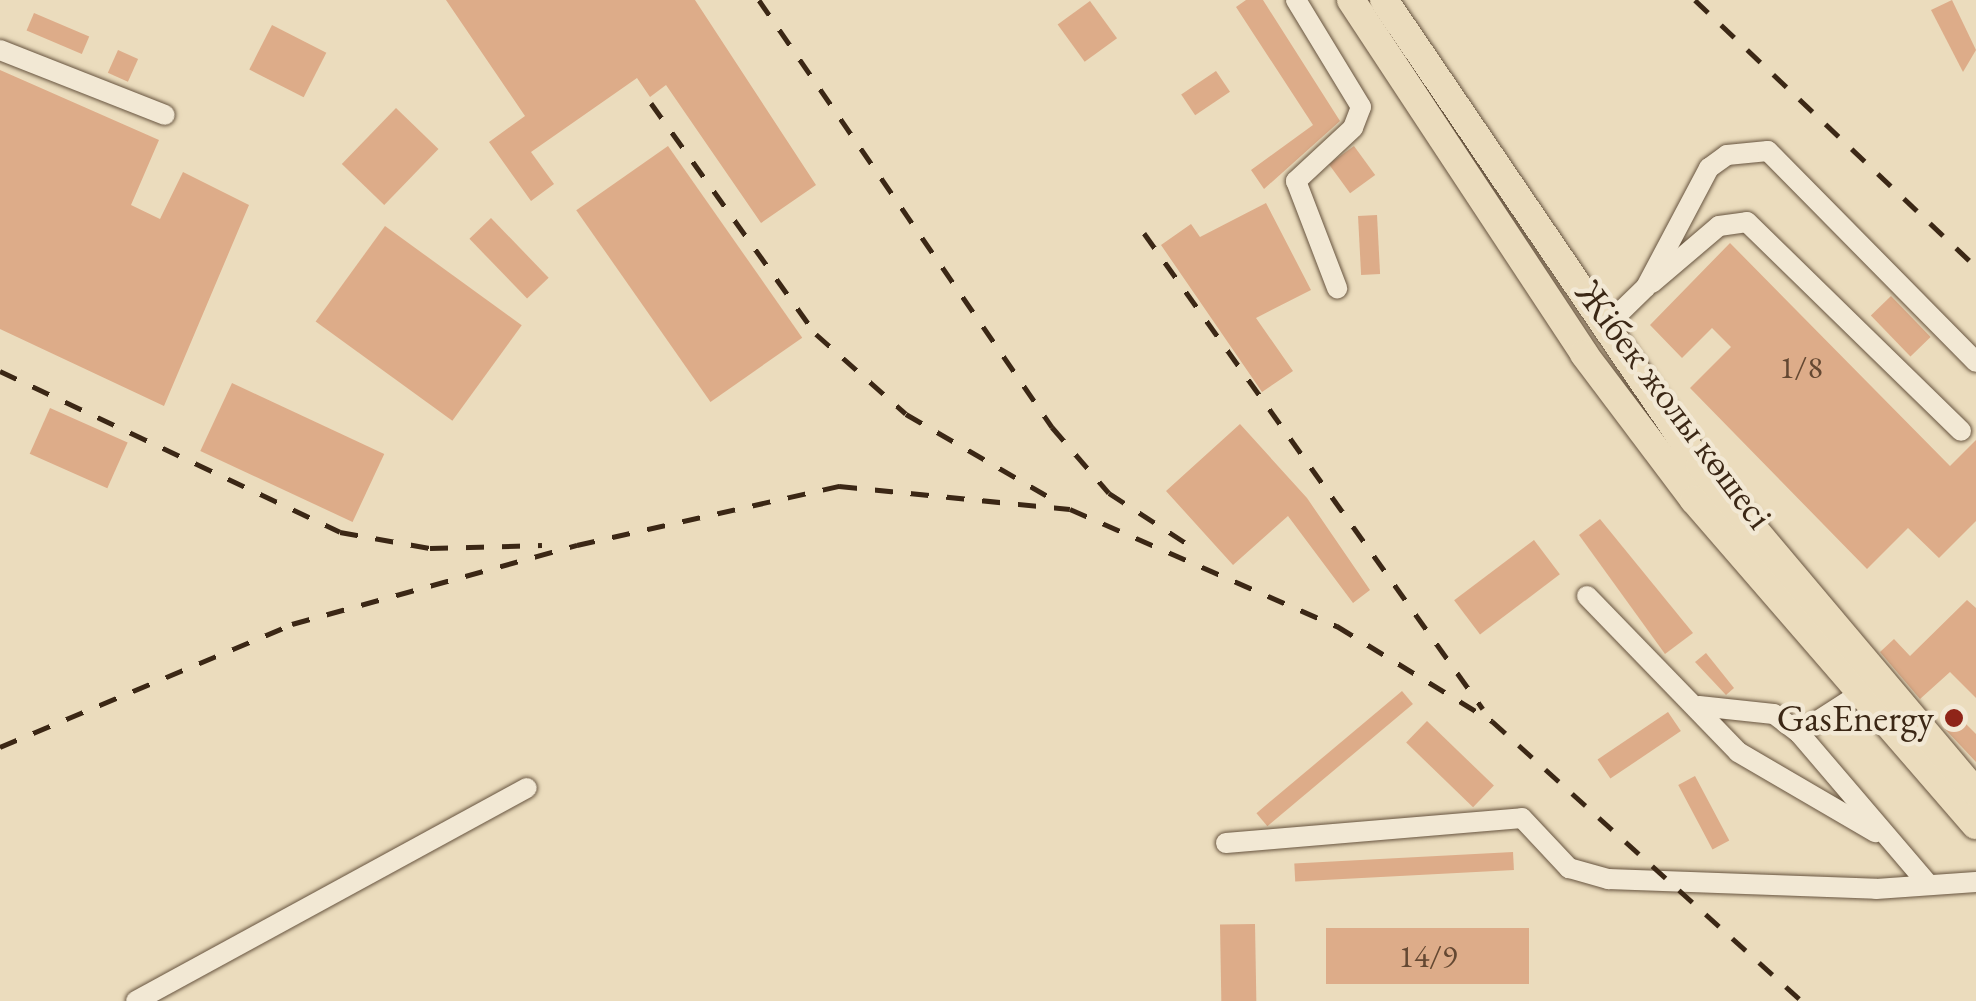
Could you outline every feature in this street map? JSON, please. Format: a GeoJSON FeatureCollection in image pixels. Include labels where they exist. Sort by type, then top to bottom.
{"type":"FeatureCollection","features":[{"type":"Feature","properties":{"kind":"main road","name":"Жібек жолы көшесі"},"geometry":{"type":"LineString","coordinates":[[1351,0],[1584,354],[1694,500],[1976,825]]}},
{"type":"Feature","properties":{"kind":"main road","name":"Жібек жолы көшесі"},"geometry":{"type":"LineString","coordinates":[[1384,0],[1603,329],[1700,465],[1976,793]]}},
{"type":"Feature","properties":{"kind":"street"},"geometry":{"type":"LineString","coordinates":[[1296,0],[1360,96],[1354,128],[1296,181],[1337,288]]}},
{"type":"Feature","properties":{"kind":"street"},"geometry":{"type":"LineString","coordinates":[[0,50],[165,115]]}},
{"type":"Feature","properties":{"kind":"street"},"geometry":{"type":"LineString","coordinates":[[1646,287],[1709,168],[1727,155],[1768,151],[1976,362]]}},
{"type":"Feature","properties":{"kind":"street"},"geometry":{"type":"LineString","coordinates":[[1603,329],[1719,226],[1747,222],[1962,431]]}},
{"type":"Feature","properties":{"kind":"street"},"geometry":{"type":"LineString","coordinates":[[1587,596],[1699,706],[1738,752],[1875,832]]}},
{"type":"Feature","properties":{"kind":"street"},"geometry":{"type":"LineString","coordinates":[[1799,732],[1861,693]]}},
{"type":"Feature","properties":{"kind":"street"},"geometry":{"type":"LineString","coordinates":[[1699,706],[1774,714],[1799,732],[1875,832],[1929,885]]}},
{"type":"Feature","properties":{"kind":"street"},"geometry":{"type":"LineString","coordinates":[[136,1001],[527,788]]}},
{"type":"Feature","properties":{"kind":"street"},"geometry":{"type":"LineString","coordinates":[[1226,843],[1522,818],[1569,868],[1608,879],[1929,885],[1976,882]]}},
{"type":"Feature","properties":{"kind":"building"},"geometry":{"type":"Polygon","coordinates":[[[446,0],[695,0],[816,185],[761,223],[666,85],[650,97],[637,78],[531,152],[554,184],[531,201],[489,142],[525,116],[446,0]]]}},
{"type":"Feature","properties":{"kind":"building"},"geometry":{"type":"Polygon","coordinates":[[[1246,0],[1263,0],[1340,121],[1264,189],[1251,170],[1313,125],[1236,7],[1246,0]]]}},
{"type":"Feature","properties":{"kind":"building"},"geometry":{"type":"Polygon","coordinates":[[[1952,0],[1976,50],[1963,72],[1931,10],[1952,0]]]}},
{"type":"Feature","properties":{"kind":"building"},"geometry":{"type":"Polygon","coordinates":[[[1090,1],[1117,38],[1085,62],[1058,25],[1090,1]]]}},
{"type":"Feature","properties":{"kind":"building"},"geometry":{"type":"Polygon","coordinates":[[[34,13],[89,36],[82,54],[27,30],[34,13]]]}},
{"type":"Feature","properties":{"kind":"building"},"geometry":{"type":"Polygon","coordinates":[[[272,25],[326,53],[304,97],[249,70],[272,25]]]}},
{"type":"Feature","properties":{"kind":"building"},"geometry":{"type":"Polygon","coordinates":[[[118,50],[138,59],[128,82],[108,73],[118,50]]]}},
{"type":"Feature","properties":{"kind":"building"},"geometry":{"type":"Polygon","coordinates":[[[0,70],[159,140],[131,205],[160,219],[183,172],[249,205],[164,406],[0,329],[0,70]]]}},
{"type":"Feature","properties":{"kind":"building"},"geometry":{"type":"Polygon","coordinates":[[[1216,71],[1230,92],[1195,115],[1181,94],[1216,71]]]}},
{"type":"Feature","properties":{"kind":"building"},"geometry":{"type":"Polygon","coordinates":[[[396,108],[438,149],[384,205],[342,164],[396,108]]]}},
{"type":"Feature","properties":{"kind":"building"},"geometry":{"type":"Polygon","coordinates":[[[668,146],[802,338],[710,402],[576,210],[668,146]]]}},
{"type":"Feature","properties":{"kind":"building"},"geometry":{"type":"Polygon","coordinates":[[[1354,146],[1375,175],[1350,193],[1329,164],[1354,146]]]}},
{"type":"Feature","properties":{"kind":"building"},"geometry":{"type":"Polygon","coordinates":[[[1266,203],[1311,290],[1256,318],[1293,371],[1262,392],[1161,245],[1191,224],[1200,237],[1266,203]]]}},
{"type":"Feature","properties":{"kind":"building"},"geometry":{"type":"Polygon","coordinates":[[[1377,215],[1380,274],[1361,275],[1358,216],[1377,215]]]}},
{"type":"Feature","properties":{"kind":"building"},"geometry":{"type":"Polygon","coordinates":[[[491,218],[549,278],[527,299],[469,239],[491,218]]]}},
{"type":"Feature","properties":{"kind":"building"},"geometry":{"type":"Polygon","coordinates":[[[385,226],[522,325],[452,421],[316,321],[385,226]]]}},
{"type":"Feature","properties":{"kind":"building"},"geometry":{"type":"Polygon","coordinates":[[[1730,243],[1950,466],[1976,440],[1976,521],[1939,558],[1908,528],[1867,569],[1690,388],[1731,347],[1712,328],[1682,358],[1650,325],[1730,243]]]}},
{"type":"Feature","properties":{"kind":"building"},"geometry":{"type":"Polygon","coordinates":[[[1891,296],[1931,337],[1910,356],[1871,315],[1891,296]]]}},
{"type":"Feature","properties":{"kind":"building"},"geometry":{"type":"Polygon","coordinates":[[[232,383],[384,454],[353,522],[200,451],[232,383]]]}},
{"type":"Feature","properties":{"kind":"building"},"geometry":{"type":"Polygon","coordinates":[[[50,408],[128,443],[107,488],[30,454],[50,408]]]}},
{"type":"Feature","properties":{"kind":"building"},"geometry":{"type":"Polygon","coordinates":[[[1240,424],[1307,498],[1370,590],[1353,603],[1288,516],[1233,565],[1166,491],[1240,424]]]}},
{"type":"Feature","properties":{"kind":"building"},"geometry":{"type":"Polygon","coordinates":[[[1600,519],[1693,633],[1665,654],[1579,535],[1600,519]]]}},
{"type":"Feature","properties":{"kind":"building"},"geometry":{"type":"Polygon","coordinates":[[[1534,540],[1560,574],[1480,635],[1454,600],[1534,540]]]}},
{"type":"Feature","properties":{"kind":"building"},"geometry":{"type":"Polygon","coordinates":[[[1967,600],[1976,608],[1976,698],[1950,672],[1920,699],[1880,652],[1894,639],[1910,656],[1967,600]]]}},
{"type":"Feature","properties":{"kind":"building"},"geometry":{"type":"Polygon","coordinates":[[[1706,653],[1734,688],[1726,695],[1695,662],[1706,653]]]}},
{"type":"Feature","properties":{"kind":"building"},"geometry":{"type":"Polygon","coordinates":[[[1402,691],[1413,704],[1267,826],[1256,813],[1402,691]]]}},
{"type":"Feature","properties":{"kind":"building"},"geometry":{"type":"Polygon","coordinates":[[[1668,712],[1681,731],[1610,779],[1598,760],[1668,712]]]}},
{"type":"Feature","properties":{"kind":"building"},"geometry":{"type":"Polygon","coordinates":[[[1958,716],[1976,734],[1976,762],[1945,729],[1958,716]]]}},
{"type":"Feature","properties":{"kind":"building"},"geometry":{"type":"Polygon","coordinates":[[[1427,721],[1494,786],[1473,807],[1406,743],[1427,721]]]}},
{"type":"Feature","properties":{"kind":"building"},"geometry":{"type":"Polygon","coordinates":[[[1695,776],[1729,840],[1712,849],[1678,785],[1695,776]]]}},
{"type":"Feature","properties":{"kind":"building"},"geometry":{"type":"Polygon","coordinates":[[[1513,852],[1514,870],[1295,881],[1294,863],[1513,852]]]}},
{"type":"Feature","properties":{"kind":"building"},"geometry":{"type":"Polygon","coordinates":[[[1255,924],[1256,1001],[1221,1001],[1220,925],[1255,924]]]}},
{"type":"Feature","properties":{"kind":"building"},"geometry":{"type":"Polygon","coordinates":[[[1326,928],[1529,928],[1529,984],[1326,984],[1326,928]]]}},
{"type":"Feature","properties":{"kind":"railway"},"geometry":{"type":"LineString","coordinates":[[759,0],[1052,427],[1109,493],[1189,545]]}},
{"type":"Feature","properties":{"kind":"railway"},"geometry":{"type":"LineString","coordinates":[[1695,0],[1976,267]]}},
{"type":"Feature","properties":{"kind":"railway"},"geometry":{"type":"LineString","coordinates":[[651,103],[816,334],[906,414],[1061,504]]}},
{"type":"Feature","properties":{"kind":"railway"},"geometry":{"type":"LineString","coordinates":[[1144,233],[1483,709]]}},
{"type":"Feature","properties":{"kind":"railway"},"geometry":{"type":"LineString","coordinates":[[0,371],[340,532],[430,548],[542,545]]}},
{"type":"Feature","properties":{"kind":"railway"},"geometry":{"type":"LineString","coordinates":[[0,747],[292,624],[577,545],[839,486],[1070,509],[1337,626],[1492,721],[1802,1001]]}},
{"type":"Feature","properties":{"kind":"place","name":"GasEnergy"},"geometry":{"type":"Point","coordinates":[1954,718]}}]}
